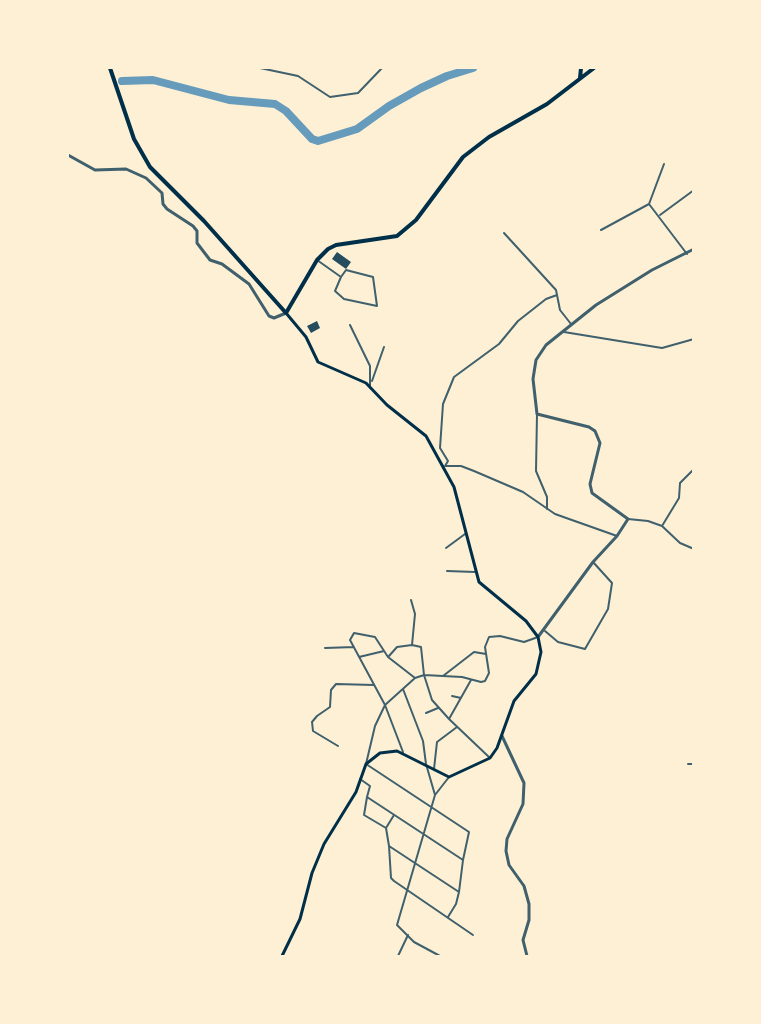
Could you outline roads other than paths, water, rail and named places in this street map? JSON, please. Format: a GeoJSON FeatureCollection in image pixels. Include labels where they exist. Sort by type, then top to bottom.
{"type":"FeatureCollection","features":[{"type":"Feature","properties":{"kind":"main road"},"geometry":{"type":"LineString","coordinates":[[110,68],[138,148],[150,167],[204,221],[286,313],[306,337],[318,362],[356,377],[426,436],[445,466],[467,532],[479,582],[488,592],[526,621],[538,637],[541,652],[537,672],[514,701],[502,736],[490,758],[449,777],[403,752],[392,750],[380,753],[366,764],[356,792],[324,844],[312,873],[300,920],[282,957]]}},
{"type":"Feature","properties":{"kind":"main road"},"geometry":{"type":"LineString","coordinates":[[580,78],[581,68]]}},
{"type":"Feature","properties":{"kind":"main road"},"geometry":{"type":"LineString","coordinates":[[286,313],[317,260],[328,249],[336,245],[397,236],[416,220],[463,157],[489,137],[547,104],[594,68]]}},
{"type":"Feature","properties":{"kind":"street"},"geometry":{"type":"LineString","coordinates":[[260,68],[298,76],[330,97],[358,93],[382,68]]}},
{"type":"Feature","properties":{"kind":"street"},"geometry":{"type":"LineString","coordinates":[[68,104],[68,137]]}},
{"type":"Feature","properties":{"kind":"street"},"geometry":{"type":"LineString","coordinates":[[68,155],[95,170],[126,170],[146,178],[162,193],[163,204],[167,209],[197,231],[197,243],[210,260],[222,264],[249,284],[269,316],[274,318],[286,313]]}},
{"type":"Feature","properties":{"kind":"street"},"geometry":{"type":"LineString","coordinates":[[602,230],[649,204],[664,164]]}},
{"type":"Feature","properties":{"kind":"street"},"geometry":{"type":"LineString","coordinates":[[658,216],[693,190]]}},
{"type":"Feature","properties":{"kind":"street"},"geometry":{"type":"LineString","coordinates":[[649,204],[687,254]]}},
{"type":"Feature","properties":{"kind":"street"},"geometry":{"type":"LineString","coordinates":[[504,233],[556,290],[560,310],[571,324]]}},
{"type":"Feature","properties":{"kind":"street"},"geometry":{"type":"LineString","coordinates":[[548,509],[547,497],[536,471],[537,414],[534,380],[536,360],[546,345],[596,304],[652,270],[693,249]]}},
{"type":"Feature","properties":{"kind":"street"},"geometry":{"type":"LineString","coordinates":[[317,260],[341,277]]}},
{"type":"Feature","properties":{"kind":"street"},"geometry":{"type":"LineString","coordinates":[[346,270],[373,277],[377,306],[344,299],[335,291],[341,277],[346,270]]}},
{"type":"Feature","properties":{"kind":"street"},"geometry":{"type":"LineString","coordinates":[[557,296],[546,299],[518,321],[499,344],[481,358],[468,364],[450,382],[441,419],[439,446],[448,461],[445,466],[461,466],[474,471],[523,492],[548,509],[617,536]]}},
{"type":"Feature","properties":{"kind":"street"},"geometry":{"type":"LineString","coordinates":[[350,325],[368,361],[372,382]]}},
{"type":"Feature","properties":{"kind":"street"},"geometry":{"type":"LineString","coordinates":[[562,332],[662,348],[693,339]]}},
{"type":"Feature","properties":{"kind":"street"},"geometry":{"type":"LineString","coordinates":[[370,388],[384,347]]}},
{"type":"Feature","properties":{"kind":"street"},"geometry":{"type":"LineString","coordinates":[[537,414],[590,427],[595,431],[600,443],[590,484],[592,493],[628,519],[648,521],[662,526],[680,543],[693,549]]}},
{"type":"Feature","properties":{"kind":"street"},"geometry":{"type":"LineString","coordinates":[[662,526],[679,498],[680,483],[693,469]]}},
{"type":"Feature","properties":{"kind":"street"},"geometry":{"type":"LineString","coordinates":[[448,917],[456,904],[470,832],[366,764],[373,733],[385,705],[415,678],[424,675],[481,682],[488,677],[486,642],[489,637],[500,636],[524,642],[538,637],[545,631],[593,562],[617,536],[628,519]]}},
{"type":"Feature","properties":{"kind":"street"},"geometry":{"type":"LineString","coordinates":[[446,548],[467,532]]}},
{"type":"Feature","properties":{"kind":"street"},"geometry":{"type":"LineString","coordinates":[[545,631],[558,642],[585,649],[608,609],[612,583],[593,562]]}},
{"type":"Feature","properties":{"kind":"street"},"geometry":{"type":"LineString","coordinates":[[447,571],[475,573]]}},
{"type":"Feature","properties":{"kind":"street"},"geometry":{"type":"LineString","coordinates":[[411,600],[415,614],[412,645]]}},
{"type":"Feature","properties":{"kind":"street"},"geometry":{"type":"LineString","coordinates":[[403,752],[385,705],[350,640],[354,633],[362,632],[375,637],[388,657],[415,678]]}},
{"type":"Feature","properties":{"kind":"street"},"geometry":{"type":"LineString","coordinates":[[388,657],[398,647],[412,645],[421,647],[424,675],[432,700],[490,758]]}},
{"type":"Feature","properties":{"kind":"street"},"geometry":{"type":"LineString","coordinates":[[326,648],[354,647]]}},
{"type":"Feature","properties":{"kind":"street"},"geometry":{"type":"LineString","coordinates":[[359,657],[384,651]]}},
{"type":"Feature","properties":{"kind":"street"},"geometry":{"type":"LineString","coordinates":[[444,676],[474,652],[486,654]]}},
{"type":"Feature","properties":{"kind":"street"},"geometry":{"type":"LineString","coordinates":[[449,719],[471,680]]}},
{"type":"Feature","properties":{"kind":"street"},"geometry":{"type":"LineString","coordinates":[[338,746],[313,731],[312,722],[330,707],[331,690],[336,684],[374,686]]}},
{"type":"Feature","properties":{"kind":"street"},"geometry":{"type":"LineString","coordinates":[[402,688],[423,741],[426,764],[435,795]]}},
{"type":"Feature","properties":{"kind":"street"},"geometry":{"type":"LineString","coordinates":[[452,696],[462,698]]}},
{"type":"Feature","properties":{"kind":"street"},"geometry":{"type":"LineString","coordinates":[[426,713],[438,708]]}},
{"type":"Feature","properties":{"kind":"street"},"geometry":{"type":"LineString","coordinates":[[434,769],[437,742],[457,727]]}},
{"type":"Feature","properties":{"kind":"street"},"geometry":{"type":"LineString","coordinates":[[502,736],[524,783],[523,804],[507,839],[506,851],[508,865],[524,886],[529,904],[529,920],[523,940],[527,957]]}},
{"type":"Feature","properties":{"kind":"street"},"geometry":{"type":"LineString","coordinates":[[688,764],[693,764]]}},
{"type":"Feature","properties":{"kind":"street"},"geometry":{"type":"LineString","coordinates":[[440,957],[397,925],[435,795],[449,777]]}},
{"type":"Feature","properties":{"kind":"street"},"geometry":{"type":"LineString","coordinates":[[360,779],[370,786],[364,815],[386,828]]}},
{"type":"Feature","properties":{"kind":"street"},"geometry":{"type":"LineString","coordinates":[[367,797],[463,860]]}},
{"type":"Feature","properties":{"kind":"street"},"geometry":{"type":"LineString","coordinates":[[394,815],[386,828],[391,878],[473,935]]}},
{"type":"Feature","properties":{"kind":"street"},"geometry":{"type":"LineString","coordinates":[[389,846],[459,892]]}},
{"type":"Feature","properties":{"kind":"street"},"geometry":{"type":"LineString","coordinates":[[398,957],[408,935]]}},
{"type":"Feature","properties":{"kind":"waterway"},"geometry":{"type":"LineString","coordinates":[[122,81],[153,80],[229,100],[275,104],[286,111],[312,139],[318,141],[357,129],[389,106],[421,88],[447,76],[473,68]]}}]}
